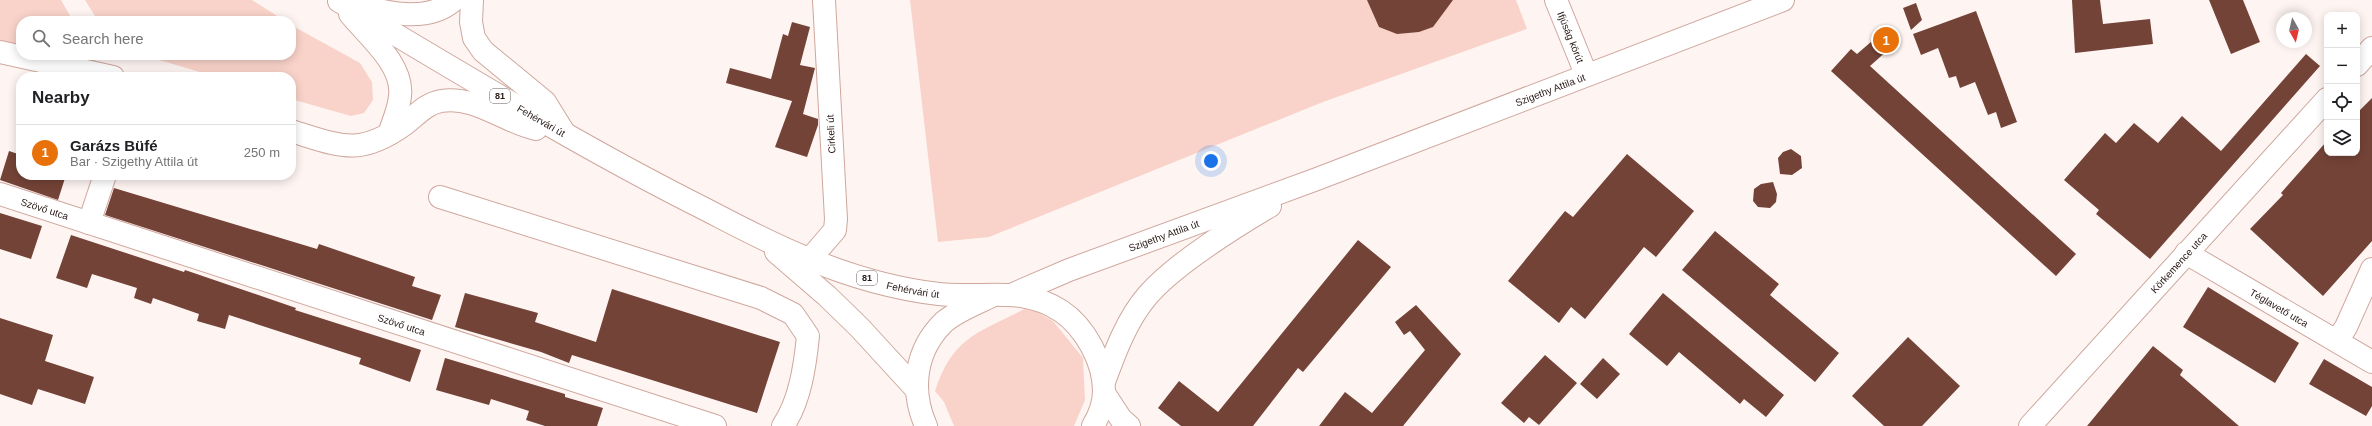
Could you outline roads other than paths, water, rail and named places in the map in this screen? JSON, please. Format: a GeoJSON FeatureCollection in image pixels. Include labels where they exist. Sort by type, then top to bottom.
{"type":"FeatureCollection","features":[{"type":"Feature","properties":{"kind":"street"},"geometry":{"type":"LineString","coordinates":[[338,1],[378,10],[425,14],[437,11],[454,0]]}},
{"type":"Feature","properties":{"kind":"street"},"geometry":{"type":"LineString","coordinates":[[472,0],[471,22],[474,38],[483,51],[501,68],[545,102],[565,134]]}},
{"type":"Feature","properties":{"kind":"street","name":"Cirkeli út"},"geometry":{"type":"LineString","coordinates":[[810,259],[835,230],[824,0]]}},
{"type":"Feature","properties":{"kind":"street","name":"Ifjúság körút"},"geometry":{"type":"LineString","coordinates":[[1556,0],[1586,74]]}},
{"type":"Feature","properties":{"kind":"street","name":"Szigethy Attila út"},"geometry":{"type":"LineString","coordinates":[[1002,295],[1317,179],[1586,74],[1783,0]]}},
{"type":"Feature","properties":{"kind":"street"},"geometry":{"type":"LineString","coordinates":[[338,1],[384,54],[394,68],[400,82],[401,95],[389,134]]}},
{"type":"Feature","properties":{"kind":"street","name":"Fehérvári út"},"geometry":{"type":"LineString","coordinates":[[338,1],[565,134],[643,177],[748,231],[810,259],[866,278],[909,289],[941,294],[1026,295],[1046,302],[1064,313],[1079,327],[1091,345],[1104,388],[1121,419],[1129,426]]}},
{"type":"Feature","properties":{"kind":"street"},"geometry":{"type":"LineString","coordinates":[[2360,62],[2372,48]]}},
{"type":"Feature","properties":{"kind":"street"},"geometry":{"type":"LineString","coordinates":[[0,52],[16,56]]}},
{"type":"Feature","properties":{"kind":"street"},"geometry":{"type":"LineString","coordinates":[[36,60],[90,72]]}},
{"type":"Feature","properties":{"kind":"street"},"geometry":{"type":"LineString","coordinates":[[296,132],[356,146],[378,141],[430,104],[440,101],[455,100],[472,103],[534,129],[565,134]]}},
{"type":"Feature","properties":{"kind":"street","name":"Körkemence utca"},"geometry":{"type":"LineString","coordinates":[[2030,426],[2324,101]]}},
{"type":"Feature","properties":{"kind":"street","name":"Szigethy Attila út"},"geometry":{"type":"LineString","coordinates":[[1104,388],[1119,342],[1148,295],[1188,260],[1252,216],[1317,179]]}},
{"type":"Feature","properties":{"kind":"street"},"geometry":{"type":"LineString","coordinates":[[89,223],[103,180]]}},
{"type":"Feature","properties":{"kind":"street","name":"Szövő utca"},"geometry":{"type":"LineString","coordinates":[[0,194],[715,426]]}},
{"type":"Feature","properties":{"kind":"street"},"geometry":{"type":"LineString","coordinates":[[440,197],[761,298],[793,314],[808,336],[804,368],[790,416],[783,426]]}},
{"type":"Feature","properties":{"kind":"street","name":"Fehérvári út"},"geometry":{"type":"LineString","coordinates":[[748,231],[827,296],[859,327],[916,389]]}},
{"type":"Feature","properties":{"kind":"street","name":"Téglavető utca"},"geometry":{"type":"LineString","coordinates":[[2186,254],[2372,362]]}},
{"type":"Feature","properties":{"kind":"street"},"geometry":{"type":"LineString","coordinates":[[2337,341],[2346,327],[2372,269]]}},
{"type":"Feature","properties":{"kind":"street"},"geometry":{"type":"LineString","coordinates":[[923,423],[916,389],[918,366],[926,344],[945,322],[968,307],[1002,295]]}},
{"type":"Feature","properties":{"kind":"street"},"geometry":{"type":"LineString","coordinates":[[1093,426],[1104,388]]}},
{"type":"Feature","properties":{"kind":"place","name":"Garázs Büfé"},"geometry":{"type":"Point","coordinates":[1886,40]}}]}
